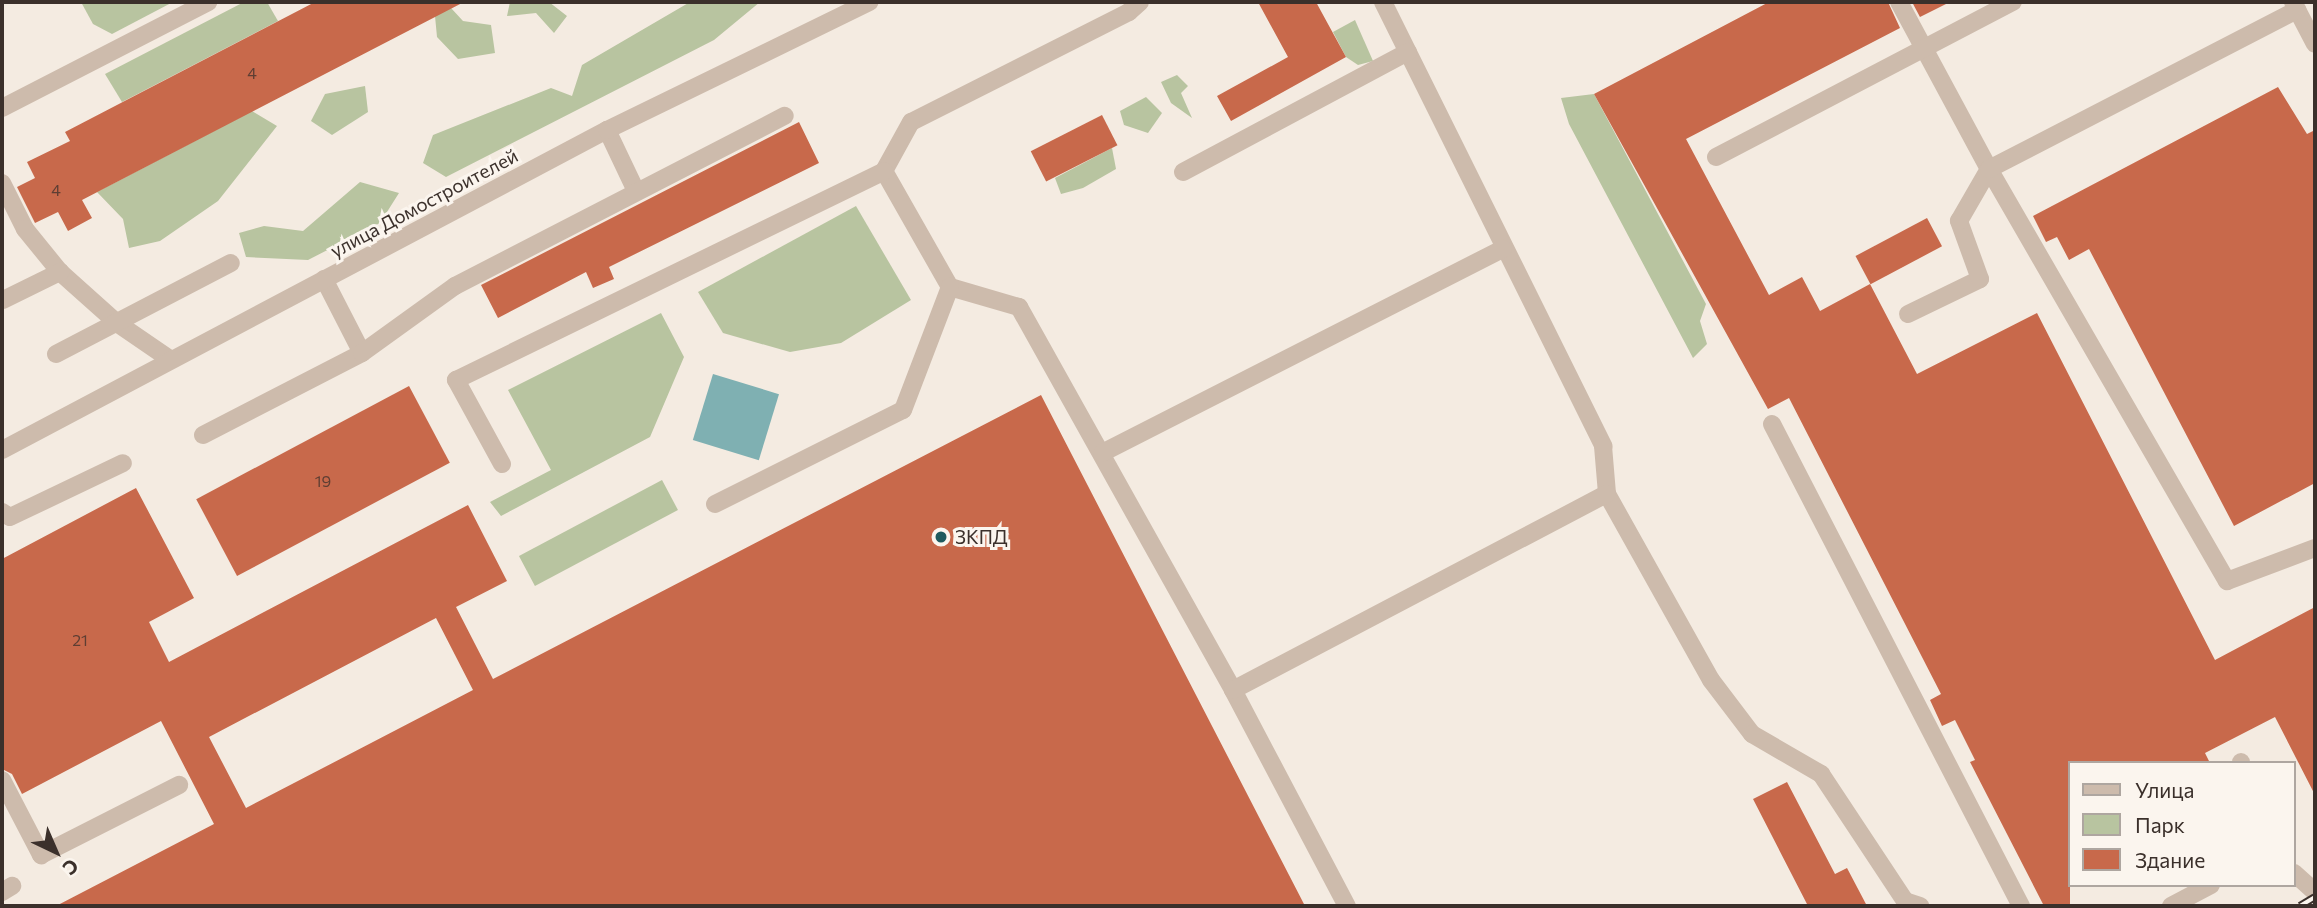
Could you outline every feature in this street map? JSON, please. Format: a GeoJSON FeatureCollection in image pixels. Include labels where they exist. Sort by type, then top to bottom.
{"type":"FeatureCollection","features":[{"type":"Feature","properties":{"kind":"street"},"geometry":{"type":"LineString","coordinates":[[2,108],[208,2]]}},
{"type":"Feature","properties":{"kind":"street","name":"улица Домостроителей"},"geometry":{"type":"LineString","coordinates":[[2,450],[607,130],[870,2]]}},
{"type":"Feature","properties":{"kind":"street"},"geometry":{"type":"LineString","coordinates":[[502,464],[456,380],[884,171],[911,122],[1129,12],[1140,2]]}},
{"type":"Feature","properties":{"kind":"street"},"geometry":{"type":"LineString","coordinates":[[1383,2],[1503,249],[1603,446],[1607,494],[1711,680],[1752,734],[1821,774],[1905,901],[1920,906]]}},
{"type":"Feature","properties":{"kind":"street"},"geometry":{"type":"LineString","coordinates":[[1899,2],[1989,169],[2227,582],[2315,548]]}},
{"type":"Feature","properties":{"kind":"street"},"geometry":{"type":"LineString","coordinates":[[1716,157],[2013,2]]}},
{"type":"Feature","properties":{"kind":"street"},"geometry":{"type":"LineString","coordinates":[[1908,314],[1980,279],[1959,220],[1989,169],[2295,6],[2315,44]]}},
{"type":"Feature","properties":{"kind":"street"},"geometry":{"type":"LineString","coordinates":[[1183,172],[1408,52]]}},
{"type":"Feature","properties":{"kind":"street"},"geometry":{"type":"LineString","coordinates":[[204,435],[362,353],[455,285],[785,116]]}},
{"type":"Feature","properties":{"kind":"street"},"geometry":{"type":"LineString","coordinates":[[607,130],[636,191]]}},
{"type":"Feature","properties":{"kind":"street"},"geometry":{"type":"LineString","coordinates":[[884,171],[950,287],[1019,307],[1233,690],[1347,906]]}},
{"type":"Feature","properties":{"kind":"street"},"geometry":{"type":"LineString","coordinates":[[2,183],[25,229],[60,272],[117,323],[171,360]]}},
{"type":"Feature","properties":{"kind":"street"},"geometry":{"type":"LineString","coordinates":[[1102,453],[1503,249]]}},
{"type":"Feature","properties":{"kind":"street"},"geometry":{"type":"LineString","coordinates":[[56,354],[231,263]]}},
{"type":"Feature","properties":{"kind":"street"},"geometry":{"type":"LineString","coordinates":[[3,300],[60,272]]}},
{"type":"Feature","properties":{"kind":"street"},"geometry":{"type":"LineString","coordinates":[[324,279],[362,353]]}},
{"type":"Feature","properties":{"kind":"street"},"geometry":{"type":"LineString","coordinates":[[715,504],[903,410],[950,287]]}},
{"type":"Feature","properties":{"kind":"street"},"geometry":{"type":"LineString","coordinates":[[1772,424],[2021,906]]}},
{"type":"Feature","properties":{"kind":"street"},"geometry":{"type":"LineString","coordinates":[[2,512],[10,517],[124,463]]}},
{"type":"Feature","properties":{"kind":"street"},"geometry":{"type":"LineString","coordinates":[[1233,690],[1607,494]]}},
{"type":"Feature","properties":{"kind":"street"},"geometry":{"type":"LineString","coordinates":[[2,780],[41,855],[179,785]]}},
{"type":"Feature","properties":{"kind":"street"},"geometry":{"type":"LineString","coordinates":[[2296,873],[2315,892]]}},
{"type":"Feature","properties":{"kind":"street"},"geometry":{"type":"LineString","coordinates":[[2171,906],[2207,887]]}},
{"type":"Feature","properties":{"kind":"green space"},"geometry":{"type":"Polygon","coordinates":[[[81,2],[173,2],[112,34],[93,24],[81,2]]]}},
{"type":"Feature","properties":{"kind":"green space"},"geometry":{"type":"Polygon","coordinates":[[[244,2],[267,2],[278,21],[122,102],[105,74],[244,2]]]}},
{"type":"Feature","properties":{"kind":"green space"},"geometry":{"type":"Polygon","coordinates":[[[510,2],[549,2],[567,16],[554,33],[536,13],[507,16],[510,2]]]}},
{"type":"Feature","properties":{"kind":"green space"},"geometry":{"type":"Polygon","coordinates":[[[690,2],[760,2],[714,40],[446,177],[423,163],[433,135],[551,88],[572,96],[582,65],[690,2]]]}},
{"type":"Feature","properties":{"kind":"green space"},"geometry":{"type":"Polygon","coordinates":[[[451,8],[463,21],[491,25],[495,53],[458,59],[437,37],[435,16],[451,8]]]}},
{"type":"Feature","properties":{"kind":"green space"},"geometry":{"type":"Polygon","coordinates":[[[1355,20],[1373,61],[1358,65],[1346,57],[1333,32],[1355,20]]]}},
{"type":"Feature","properties":{"kind":"green space"},"geometry":{"type":"Polygon","coordinates":[[[1177,75],[1188,86],[1181,93],[1192,118],[1171,103],[1161,82],[1177,75]]]}},
{"type":"Feature","properties":{"kind":"green space"},"geometry":{"type":"Polygon","coordinates":[[[365,86],[368,112],[332,135],[311,121],[325,94],[365,86]]]}},
{"type":"Feature","properties":{"kind":"green space"},"geometry":{"type":"Polygon","coordinates":[[[1594,94],[1706,304],[1700,321],[1707,344],[1693,358],[1569,124],[1561,98],[1594,94]]]}},
{"type":"Feature","properties":{"kind":"green space"},"geometry":{"type":"Polygon","coordinates":[[[1146,97],[1162,113],[1148,133],[1124,125],[1120,111],[1146,97]]]}},
{"type":"Feature","properties":{"kind":"green space"},"geometry":{"type":"Polygon","coordinates":[[[252,111],[277,126],[218,201],[160,241],[129,248],[123,219],[97,192],[252,111]]]}},
{"type":"Feature","properties":{"kind":"green space"},"geometry":{"type":"Polygon","coordinates":[[[1112,148],[1116,169],[1083,188],[1061,194],[1055,178],[1112,148]]]}},
{"type":"Feature","properties":{"kind":"green space"},"geometry":{"type":"Polygon","coordinates":[[[360,182],[399,193],[380,223],[308,260],[246,257],[239,233],[264,226],[303,231],[360,182]]]}},
{"type":"Feature","properties":{"kind":"green space"},"geometry":{"type":"Polygon","coordinates":[[[856,206],[911,300],[841,343],[790,352],[723,333],[698,292],[856,206]]]}},
{"type":"Feature","properties":{"kind":"green space"},"geometry":{"type":"Polygon","coordinates":[[[661,313],[684,357],[650,437],[501,516],[490,502],[551,470],[508,390],[661,313]]]}},
{"type":"Feature","properties":{"kind":"green space"},"geometry":{"type":"Polygon","coordinates":[[[662,480],[678,510],[535,586],[519,556],[662,480]]]}},
{"type":"Feature","properties":{"kind":"water"},"geometry":{"type":"Polygon","coordinates":[[[713,374],[779,394],[759,460],[693,440],[713,374]]]}},
{"type":"Feature","properties":{"kind":"building"},"geometry":{"type":"Polygon","coordinates":[[[315,2],[464,2],[82,200],[92,218],[68,231],[58,212],[35,223],[17,187],[35,178],[27,162],[70,141],[65,132],[315,2]]]}},
{"type":"Feature","properties":{"kind":"building"},"geometry":{"type":"Polygon","coordinates":[[[1258,2],[1316,2],[1346,57],[1231,121],[1217,96],[1288,57],[1258,2]]]}},
{"type":"Feature","properties":{"kind":"building"},"geometry":{"type":"Polygon","coordinates":[[[1769,2],[1888,2],[1900,28],[1686,139],[1769,295],[1802,277],[1820,311],[1870,284],[1917,374],[2037,313],[2215,660],[2315,607],[2315,795],[2275,717],[2205,753],[2209,761],[2068,761],[2070,906],[2044,906],[1970,762],[1975,760],[1955,720],[1942,726],[1930,700],[1941,694],[1789,398],[1768,409],[1594,94],[1769,2]]]}},
{"type":"Feature","properties":{"kind":"building"},"geometry":{"type":"Polygon","coordinates":[[[1912,2],[1950,2],[1920,17],[1912,2]]]}},
{"type":"Feature","properties":{"kind":"building"},"geometry":{"type":"Polygon","coordinates":[[[2278,87],[2307,134],[2315,130],[2315,483],[2234,526],[2089,249],[2069,260],[2057,237],[2046,242],[2033,216],[2278,87]]]}},
{"type":"Feature","properties":{"kind":"building"},"geometry":{"type":"Polygon","coordinates":[[[1102,115],[1117,145],[1046,182],[1031,151],[1102,115]]]}},
{"type":"Feature","properties":{"kind":"building"},"geometry":{"type":"Polygon","coordinates":[[[799,122],[819,163],[609,267],[614,279],[593,288],[586,272],[498,318],[481,285],[799,122]]]}},
{"type":"Feature","properties":{"kind":"building"},"geometry":{"type":"Polygon","coordinates":[[[1927,218],[1942,246],[1871,284],[1855,256],[1927,218]]]}},
{"type":"Feature","properties":{"kind":"building"},"geometry":{"type":"Polygon","coordinates":[[[409,386],[450,463],[237,576],[196,499],[409,386]]]}},
{"type":"Feature","properties":{"kind":"building","name":"ЗКПД"},"geometry":{"type":"Polygon","coordinates":[[[1041,395],[1305,906],[56,906],[214,824],[161,721],[22,794],[12,774],[2,769],[2,559],[136,488],[194,598],[149,622],[169,662],[468,505],[507,581],[456,607],[493,679],[1041,395]],[[436,618],[209,737],[246,808],[473,690],[436,618]]]}},
{"type":"Feature","properties":{"kind":"building"},"geometry":{"type":"Polygon","coordinates":[[[1787,782],[1835,874],[1847,868],[1867,906],[1808,906],[1753,799],[1787,782]]]}},
{"type":"Feature","properties":{"kind":"railway"},"geometry":{"type":"LineString","coordinates":[[2300,906],[2315,897]]}},
{"type":"Feature","properties":{"kind":"place","name":"ЗКПД"},"geometry":{"type":"Point","coordinates":[941,537]}}]}
